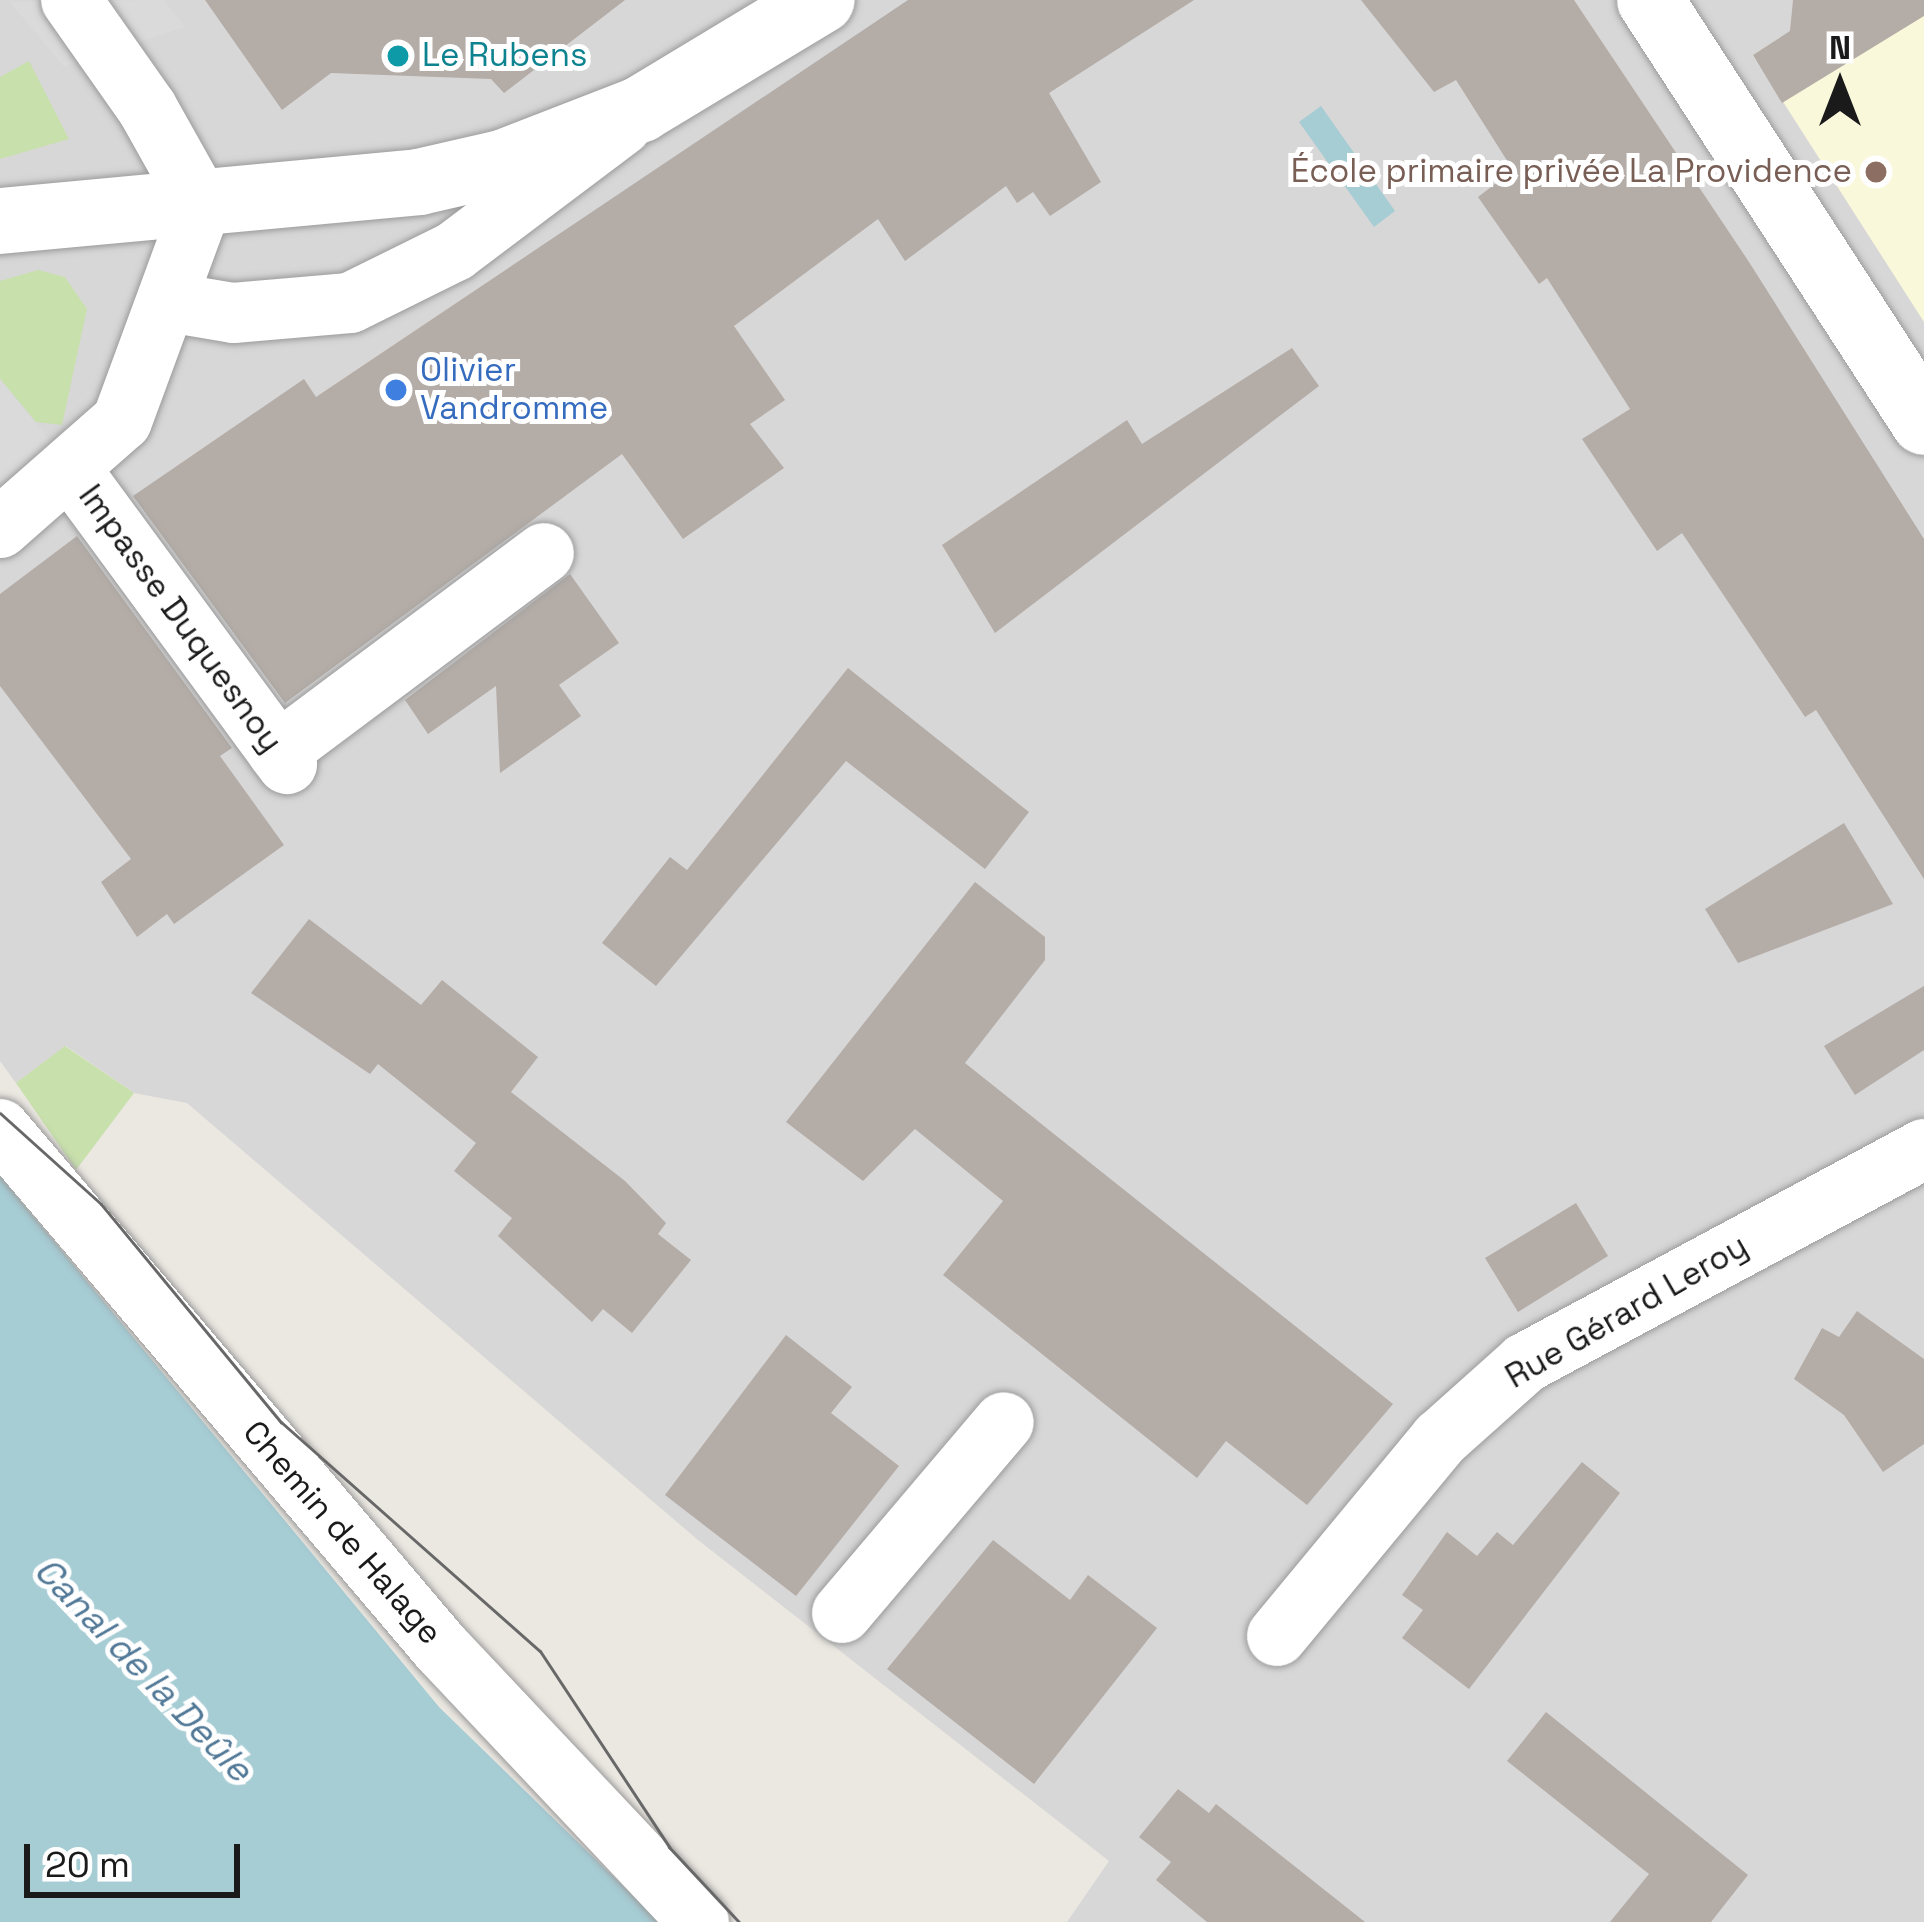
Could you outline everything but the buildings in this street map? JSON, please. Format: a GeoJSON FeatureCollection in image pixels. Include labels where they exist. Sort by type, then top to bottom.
{"type":"FeatureCollection","features":[{"type":"Feature","properties":{"kind":"street"},"geometry":{"type":"LineString","coordinates":[[0,528],[74,474],[122,421],[174,303],[197,197],[71,0]]}},
{"type":"Feature","properties":{"kind":"street"},"geometry":{"type":"LineString","coordinates":[[174,303],[233,313],[350,303],[455,251],[641,109],[822,0]]}},
{"type":"Feature","properties":{"kind":"street"},"geometry":{"type":"LineString","coordinates":[[1650,0],[1924,422]]}},
{"type":"Feature","properties":{"kind":"street"},"geometry":{"type":"LineString","coordinates":[[0,221],[197,197],[419,182],[556,146],[641,109]]}},
{"type":"Feature","properties":{"kind":"street","name":"Impasse Duquesnoy"},"geometry":{"type":"LineString","coordinates":[[74,474],[283,758],[544,553]]}},
{"type":"Feature","properties":{"kind":"street","name":"Chemin de Halage"},"geometry":{"type":"LineString","coordinates":[[0,1129],[441,1648],[699,1922]]}},
{"type":"Feature","properties":{"kind":"street","name":"Rue Gérard Leroy"},"geometry":{"type":"LineString","coordinates":[[1277,1636],[1440,1439],[1525,1363],[1924,1149]]}},
{"type":"Feature","properties":{"kind":"street"},"geometry":{"type":"LineString","coordinates":[[842,1613],[1004,1422]]}},
{"type":"Feature","properties":{"kind":"shaded area"},"geometry":{"type":"Polygon","coordinates":[[[0,0],[1924,0],[1924,1922],[1067,1922],[1109,1861],[698,1540],[187,1103],[134,1093],[66,1046],[16,1083],[0,1061],[0,0]]]}},
{"type":"Feature","properties":{"kind":"shaded area"},"geometry":{"type":"Polygon","coordinates":[[[164,0],[185,27],[64,67],[10,2],[164,0]]]}},
{"type":"Feature","properties":{"kind":"shaded area","name":"École primaire privée La Providence"},"geometry":{"type":"Polygon","coordinates":[[[1924,0],[1924,322],[1753,55],[1805,22],[1924,0]]]}},
{"type":"Feature","properties":{"kind":"shaded area"},"geometry":{"type":"Polygon","coordinates":[[[0,379],[56,448],[0,482],[0,379]]]}},
{"type":"Feature","properties":{"kind":"green space"},"geometry":{"type":"Polygon","coordinates":[[[29,61],[69,139],[0,159],[0,77],[29,61]]]}},
{"type":"Feature","properties":{"kind":"green space"},"geometry":{"type":"Polygon","coordinates":[[[38,270],[65,277],[87,309],[62,425],[36,422],[0,379],[0,281],[38,270]]]}},
{"type":"Feature","properties":{"kind":"green space"},"geometry":{"type":"Polygon","coordinates":[[[65,1046],[134,1093],[76,1170],[16,1083],[65,1046]]]}},
{"type":"Feature","properties":{"kind":"water"},"geometry":{"type":"Polygon","coordinates":[[[1321,106],[1395,211],[1374,227],[1299,122],[1321,106]]]}},
{"type":"Feature","properties":{"kind":"water","name":"Canal de la Deûle"},"geometry":{"type":"Polygon","coordinates":[[[0,1176],[439,1707],[660,1922],[0,1922],[0,1176]]]}},
{"type":"Feature","properties":{"kind":"tram line"},"geometry":{"type":"LineString","coordinates":[[0,1113],[101,1204],[281,1422],[540,1651],[669,1847],[739,1922]]}},
{"type":"Feature","properties":{"kind":"place","name":"Le Rubens"},"geometry":{"type":"Point","coordinates":[398,56]}},
{"type":"Feature","properties":{"kind":"place","name":"École primaire privée La Providence"},"geometry":{"type":"Point","coordinates":[1876,172]}},
{"type":"Feature","properties":{"kind":"place","name":"Olivier Vandromme"},"geometry":{"type":"Point","coordinates":[396,390]}}]}
